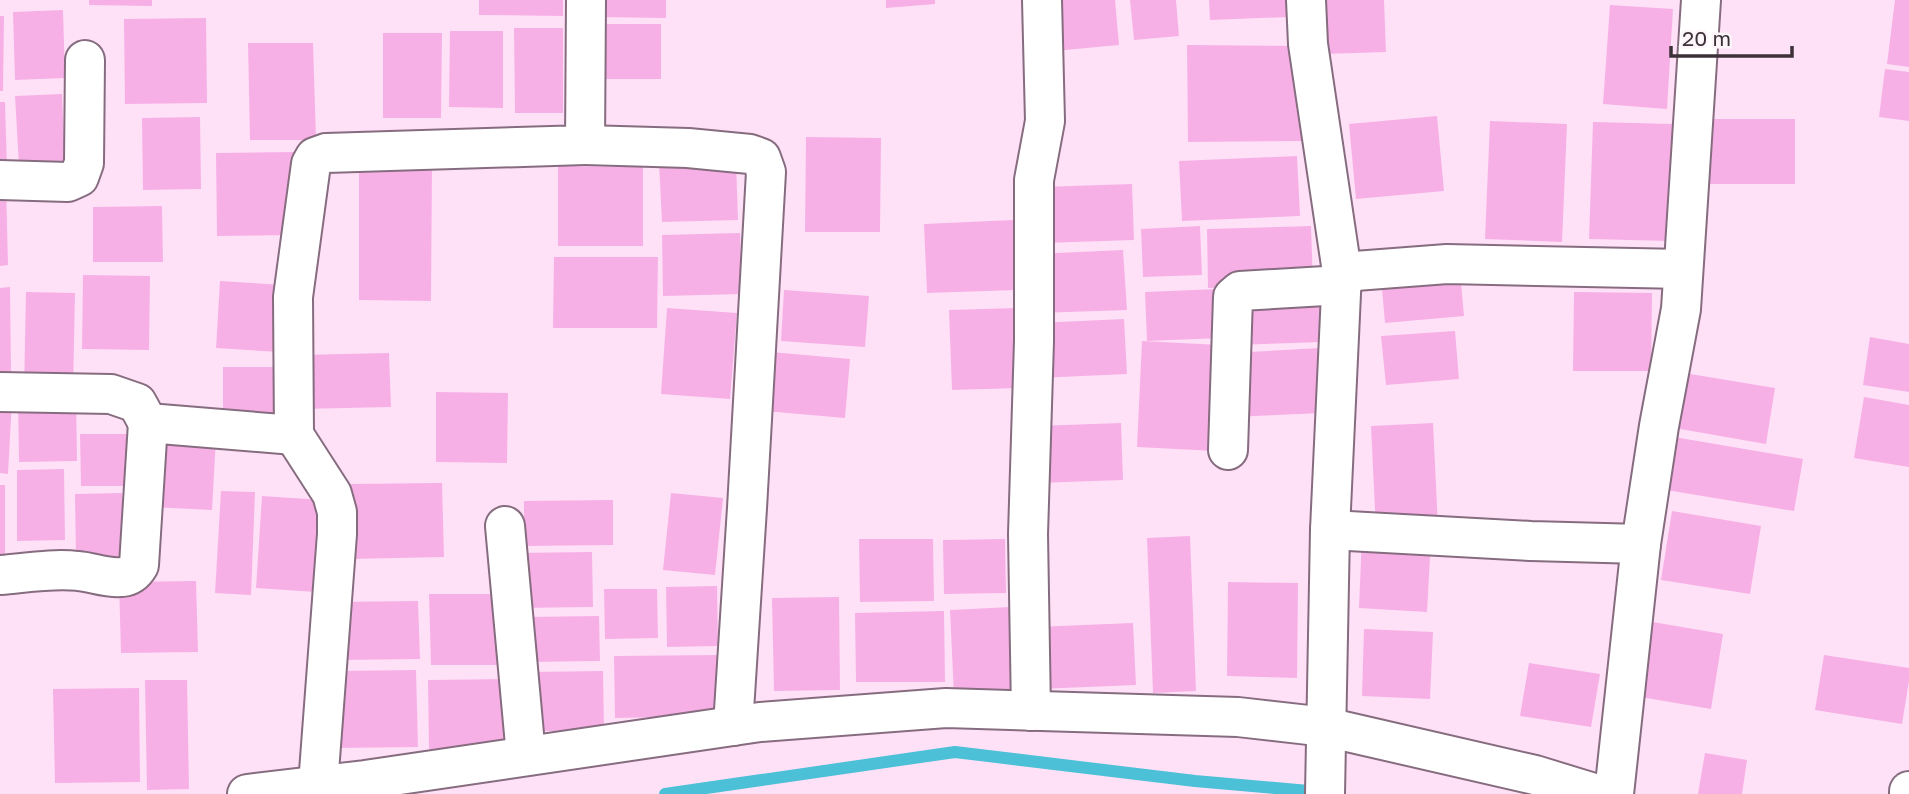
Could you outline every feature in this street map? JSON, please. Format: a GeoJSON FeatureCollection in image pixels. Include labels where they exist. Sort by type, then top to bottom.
{"type":"FeatureCollection","features":[{"type":"Feature","properties":{"kind":"street"},"geometry":{"type":"LineString","coordinates":[[584,145],[586,0]]}},
{"type":"Feature","properties":{"kind":"street"},"geometry":{"type":"LineString","coordinates":[[1031,710],[1028,534],[1034,341],[1034,180],[1045,121],[1042,0]]}},
{"type":"Feature","properties":{"kind":"street"},"geometry":{"type":"LineString","coordinates":[[1306,0],[1308,44],[1342,278],[1330,530],[1326,759]]}},
{"type":"Feature","properties":{"kind":"street"},"geometry":{"type":"LineString","coordinates":[[1615,794],[1641,544],[1658,426],[1681,309],[1690,1]]}},
{"type":"Feature","properties":{"kind":"street"},"geometry":{"type":"LineString","coordinates":[[0,180],[68,182],[79,177],[84,163],[85,60]]}},
{"type":"Feature","properties":{"kind":"street"},"geometry":{"type":"LineString","coordinates":[[318,785],[337,512],[332,494],[294,435],[293,297],[311,164],[316,156],[326,153],[584,145],[688,148],[750,154],[761,158],[766,172],[733,726]]}},
{"type":"Feature","properties":{"kind":"street"},"geometry":{"type":"LineString","coordinates":[[1228,450],[1233,298],[1235,293],[1240,291],[1447,264],[1683,269]]}},
{"type":"Feature","properties":{"kind":"street"},"geometry":{"type":"LineString","coordinates":[[0,392],[111,394],[137,403],[148,423],[139,565],[135,572],[117,578],[77,570],[0,575]]}},
{"type":"Feature","properties":{"kind":"street"},"geometry":{"type":"LineString","coordinates":[[148,423],[294,435]]}},
{"type":"Feature","properties":{"kind":"street"},"geometry":{"type":"LineString","coordinates":[[505,526],[526,756]]}},
{"type":"Feature","properties":{"kind":"street"},"geometry":{"type":"LineString","coordinates":[[1330,530],[1641,544]]}},
{"type":"Feature","properties":{"kind":"street"},"geometry":{"type":"LineString","coordinates":[[247,794],[760,722],[946,708],[1238,717],[1326,759],[1535,775],[1597,794]]}},
{"type":"Feature","properties":{"kind":"building"},"geometry":{"type":"Polygon","coordinates":[[[89,0],[152,0],[152,6],[89,5],[89,0]]]}},
{"type":"Feature","properties":{"kind":"building"},"geometry":{"type":"Polygon","coordinates":[[[479,0],[563,0],[563,16],[479,15],[479,0]]]}},
{"type":"Feature","properties":{"kind":"building"},"geometry":{"type":"Polygon","coordinates":[[[595,0],[666,0],[666,18],[595,17],[595,0]]]}},
{"type":"Feature","properties":{"kind":"building"},"geometry":{"type":"Polygon","coordinates":[[[886,0],[935,0],[935,4],[886,8],[886,0]]]}},
{"type":"Feature","properties":{"kind":"building"},"geometry":{"type":"Polygon","coordinates":[[[1049,0],[1115,0],[1119,45],[1054,51],[1049,0]]]}},
{"type":"Feature","properties":{"kind":"building"},"geometry":{"type":"Polygon","coordinates":[[[1130,0],[1176,0],[1179,36],[1134,40],[1130,0]]]}},
{"type":"Feature","properties":{"kind":"building"},"geometry":{"type":"Polygon","coordinates":[[[1209,0],[1288,0],[1288,17],[1210,20],[1209,0]]]}},
{"type":"Feature","properties":{"kind":"building"},"geometry":{"type":"Polygon","coordinates":[[[1322,0],[1384,0],[1386,52],[1323,54],[1322,0]]]}},
{"type":"Feature","properties":{"kind":"building"},"geometry":{"type":"Polygon","coordinates":[[[1895,0],[1909,0],[1909,67],[1887,64],[1895,0]]]}},
{"type":"Feature","properties":{"kind":"building"},"geometry":{"type":"Polygon","coordinates":[[[1610,5],[1673,9],[1667,109],[1603,104],[1610,5]]]}},
{"type":"Feature","properties":{"kind":"building"},"geometry":{"type":"Polygon","coordinates":[[[63,10],[65,78],[15,80],[13,12],[63,10]]]}},
{"type":"Feature","properties":{"kind":"building"},"geometry":{"type":"Polygon","coordinates":[[[0,16],[4,16],[3,91],[0,91],[0,16]]]}},
{"type":"Feature","properties":{"kind":"building"},"geometry":{"type":"Polygon","coordinates":[[[206,18],[207,103],[125,104],[124,19],[206,18]]]}},
{"type":"Feature","properties":{"kind":"building"},"geometry":{"type":"Polygon","coordinates":[[[594,24],[661,24],[661,79],[594,79],[594,24]]]}},
{"type":"Feature","properties":{"kind":"building"},"geometry":{"type":"Polygon","coordinates":[[[514,28],[563,28],[563,113],[515,113],[514,28]]]}},
{"type":"Feature","properties":{"kind":"building"},"geometry":{"type":"Polygon","coordinates":[[[450,31],[503,31],[503,108],[449,107],[450,31]]]}},
{"type":"Feature","properties":{"kind":"building"},"geometry":{"type":"Polygon","coordinates":[[[383,33],[442,33],[441,118],[383,118],[383,33]]]}},
{"type":"Feature","properties":{"kind":"building"},"geometry":{"type":"Polygon","coordinates":[[[248,43],[313,43],[316,140],[250,140],[248,43]]]}},
{"type":"Feature","properties":{"kind":"building"},"geometry":{"type":"Polygon","coordinates":[[[1187,45],[1303,46],[1309,141],[1188,142],[1187,45]]]}},
{"type":"Feature","properties":{"kind":"building"},"geometry":{"type":"Polygon","coordinates":[[[1885,69],[1909,72],[1909,121],[1879,117],[1885,69]]]}},
{"type":"Feature","properties":{"kind":"building"},"geometry":{"type":"Polygon","coordinates":[[[62,94],[65,164],[19,166],[15,96],[62,94]]]}},
{"type":"Feature","properties":{"kind":"building"},"geometry":{"type":"Polygon","coordinates":[[[0,102],[5,102],[7,169],[0,169],[0,102]]]}},
{"type":"Feature","properties":{"kind":"building"},"geometry":{"type":"Polygon","coordinates":[[[1437,116],[1444,191],[1356,199],[1349,124],[1437,116]]]}},
{"type":"Feature","properties":{"kind":"building"},"geometry":{"type":"Polygon","coordinates":[[[200,117],[201,189],[143,190],[142,118],[200,117]]]}},
{"type":"Feature","properties":{"kind":"building"},"geometry":{"type":"Polygon","coordinates":[[[1708,119],[1795,119],[1795,184],[1708,184],[1708,119]]]}},
{"type":"Feature","properties":{"kind":"building"},"geometry":{"type":"Polygon","coordinates":[[[1490,121],[1567,124],[1562,242],[1485,239],[1490,121]]]}},
{"type":"Feature","properties":{"kind":"building"},"geometry":{"type":"Polygon","coordinates":[[[1593,122],[1674,124],[1670,241],[1589,239],[1593,122]]]}},
{"type":"Feature","properties":{"kind":"building"},"geometry":{"type":"Polygon","coordinates":[[[806,137],[881,138],[880,232],[805,232],[806,137]]]}},
{"type":"Feature","properties":{"kind":"building"},"geometry":{"type":"Polygon","coordinates":[[[294,152],[295,235],[217,236],[216,153],[294,152]]]}},
{"type":"Feature","properties":{"kind":"building"},"geometry":{"type":"Polygon","coordinates":[[[1297,156],[1300,216],[1182,221],[1179,161],[1297,156]]]}},
{"type":"Feature","properties":{"kind":"building"},"geometry":{"type":"Polygon","coordinates":[[[736,161],[738,220],[662,222],[659,163],[736,161]]]}},
{"type":"Feature","properties":{"kind":"building"},"geometry":{"type":"Polygon","coordinates":[[[359,166],[432,166],[431,301],[359,300],[359,166]]]}},
{"type":"Feature","properties":{"kind":"building"},"geometry":{"type":"Polygon","coordinates":[[[558,166],[643,167],[643,246],[558,246],[558,166]]]}},
{"type":"Feature","properties":{"kind":"building"},"geometry":{"type":"Polygon","coordinates":[[[1132,184],[1134,240],[1044,243],[1041,187],[1132,184]]]}},
{"type":"Feature","properties":{"kind":"building"},"geometry":{"type":"Polygon","coordinates":[[[0,186],[6,186],[8,265],[0,266],[0,186]]]}},
{"type":"Feature","properties":{"kind":"building"},"geometry":{"type":"Polygon","coordinates":[[[162,206],[163,262],[93,262],[93,207],[162,206]]]}},
{"type":"Feature","properties":{"kind":"building"},"geometry":{"type":"Polygon","coordinates":[[[1013,220],[1016,290],[927,293],[924,224],[1013,220]]]}},
{"type":"Feature","properties":{"kind":"building"},"geometry":{"type":"Polygon","coordinates":[[[1200,226],[1202,275],[1143,277],[1141,229],[1200,226]]]}},
{"type":"Feature","properties":{"kind":"building"},"geometry":{"type":"Polygon","coordinates":[[[1311,226],[1313,285],[1208,288],[1207,229],[1311,226]]]}},
{"type":"Feature","properties":{"kind":"building"},"geometry":{"type":"Polygon","coordinates":[[[740,233],[742,294],[663,296],[662,235],[740,233]]]}},
{"type":"Feature","properties":{"kind":"building"},"geometry":{"type":"Polygon","coordinates":[[[1123,250],[1127,310],[1038,313],[1035,254],[1123,250]]]}},
{"type":"Feature","properties":{"kind":"building"},"geometry":{"type":"Polygon","coordinates":[[[554,257],[658,257],[657,328],[553,328],[554,257]]]}},
{"type":"Feature","properties":{"kind":"building"},"geometry":{"type":"Polygon","coordinates":[[[1460,271],[1464,316],[1385,323],[1381,278],[1460,271]]]}},
{"type":"Feature","properties":{"kind":"building"},"geometry":{"type":"Polygon","coordinates":[[[83,275],[150,276],[149,350],[82,349],[83,275]]]}},
{"type":"Feature","properties":{"kind":"building"},"geometry":{"type":"Polygon","coordinates":[[[220,281],[283,285],[278,352],[216,348],[220,281]]]}},
{"type":"Feature","properties":{"kind":"building"},"geometry":{"type":"Polygon","coordinates":[[[10,287],[11,372],[0,372],[0,288],[10,287]]]}},
{"type":"Feature","properties":{"kind":"building"},"geometry":{"type":"Polygon","coordinates":[[[1218,289],[1221,338],[1147,341],[1145,292],[1218,289]]]}},
{"type":"Feature","properties":{"kind":"building"},"geometry":{"type":"Polygon","coordinates":[[[784,290],[869,296],[865,347],[781,341],[784,290]]]}},
{"type":"Feature","properties":{"kind":"building"},"geometry":{"type":"Polygon","coordinates":[[[1320,290],[1322,342],[1236,345],[1240,299],[1320,290]]]}},
{"type":"Feature","properties":{"kind":"building"},"geometry":{"type":"Polygon","coordinates":[[[26,292],[75,293],[73,390],[24,389],[26,292]]]}},
{"type":"Feature","properties":{"kind":"building"},"geometry":{"type":"Polygon","coordinates":[[[1574,292],[1652,293],[1651,371],[1573,371],[1574,292]]]}},
{"type":"Feature","properties":{"kind":"building"},"geometry":{"type":"Polygon","coordinates":[[[667,308],[737,313],[730,399],[661,394],[667,308]]]}},
{"type":"Feature","properties":{"kind":"building"},"geometry":{"type":"Polygon","coordinates":[[[1016,308],[1018,388],[952,390],[949,310],[1016,308]]]}},
{"type":"Feature","properties":{"kind":"building"},"geometry":{"type":"Polygon","coordinates":[[[1124,319],[1127,374],[1039,378],[1037,323],[1124,319]]]}},
{"type":"Feature","properties":{"kind":"building"},"geometry":{"type":"Polygon","coordinates":[[[1455,331],[1459,379],[1386,385],[1381,336],[1455,331]]]}},
{"type":"Feature","properties":{"kind":"building"},"geometry":{"type":"Polygon","coordinates":[[[1870,337],[1909,344],[1909,392],[1863,385],[1870,337]]]}},
{"type":"Feature","properties":{"kind":"building"},"geometry":{"type":"Polygon","coordinates":[[[1142,341],[1220,345],[1215,451],[1137,447],[1142,341]]]}},
{"type":"Feature","properties":{"kind":"building"},"geometry":{"type":"Polygon","coordinates":[[[1320,348],[1323,413],[1233,417],[1233,353],[1320,348]]]}},
{"type":"Feature","properties":{"kind":"building"},"geometry":{"type":"Polygon","coordinates":[[[771,352],[850,359],[845,418],[765,411],[771,352]]]}},
{"type":"Feature","properties":{"kind":"building"},"geometry":{"type":"Polygon","coordinates":[[[389,353],[391,407],[301,409],[299,355],[389,353]]]}},
{"type":"Feature","properties":{"kind":"building"},"geometry":{"type":"Polygon","coordinates":[[[223,367],[278,367],[278,424],[223,424],[223,367]]]}},
{"type":"Feature","properties":{"kind":"building"},"geometry":{"type":"Polygon","coordinates":[[[1672,371],[1775,388],[1766,444],[1663,426],[1672,371]]]}},
{"type":"Feature","properties":{"kind":"building"},"geometry":{"type":"Polygon","coordinates":[[[436,392],[508,393],[507,463],[436,462],[436,392]]]}},
{"type":"Feature","properties":{"kind":"building"},"geometry":{"type":"Polygon","coordinates":[[[76,396],[77,461],[19,462],[18,397],[76,396]]]}},
{"type":"Feature","properties":{"kind":"building"},"geometry":{"type":"Polygon","coordinates":[[[1864,397],[1909,405],[1909,467],[1854,458],[1864,397]]]}},
{"type":"Feature","properties":{"kind":"building"},"geometry":{"type":"Polygon","coordinates":[[[0,399],[12,400],[8,474],[0,473],[0,399]]]}},
{"type":"Feature","properties":{"kind":"building"},"geometry":{"type":"Polygon","coordinates":[[[1121,423],[1123,480],[1038,483],[1036,426],[1121,423]]]}},
{"type":"Feature","properties":{"kind":"building"},"geometry":{"type":"Polygon","coordinates":[[[1433,423],[1438,527],[1376,530],[1371,426],[1433,423]]]}},
{"type":"Feature","properties":{"kind":"building"},"geometry":{"type":"Polygon","coordinates":[[[80,434],[132,434],[133,486],[81,486],[80,434]]]}},
{"type":"Feature","properties":{"kind":"building"},"geometry":{"type":"Polygon","coordinates":[[[154,434],[216,438],[212,510],[151,507],[154,434]]]}},
{"type":"Feature","properties":{"kind":"building"},"geometry":{"type":"Polygon","coordinates":[[[1674,437],[1803,459],[1794,511],[1666,490],[1674,437]]]}},
{"type":"Feature","properties":{"kind":"building"},"geometry":{"type":"Polygon","coordinates":[[[64,469],[65,540],[17,541],[17,470],[64,469]]]}},
{"type":"Feature","properties":{"kind":"building"},"geometry":{"type":"Polygon","coordinates":[[[442,483],[444,557],[349,559],[348,484],[442,483]]]}},
{"type":"Feature","properties":{"kind":"building"},"geometry":{"type":"Polygon","coordinates":[[[0,485],[5,485],[5,571],[0,570],[0,485]]]}},
{"type":"Feature","properties":{"kind":"building"},"geometry":{"type":"Polygon","coordinates":[[[221,491],[255,492],[251,595],[215,593],[221,491]]]}},
{"type":"Feature","properties":{"kind":"building"},"geometry":{"type":"Polygon","coordinates":[[[122,493],[122,559],[76,560],[75,494],[122,493]]]}},
{"type":"Feature","properties":{"kind":"building"},"geometry":{"type":"Polygon","coordinates":[[[671,493],[723,498],[715,575],[663,570],[671,493]]]}},
{"type":"Feature","properties":{"kind":"building"},"geometry":{"type":"Polygon","coordinates":[[[262,496],[323,500],[316,592],[256,588],[262,496]]]}},
{"type":"Feature","properties":{"kind":"building"},"geometry":{"type":"Polygon","coordinates":[[[613,500],[613,545],[524,546],[524,501],[613,500]]]}},
{"type":"Feature","properties":{"kind":"building"},"geometry":{"type":"Polygon","coordinates":[[[1672,511],[1761,526],[1750,594],[1661,580],[1672,511]]]}},
{"type":"Feature","properties":{"kind":"building"},"geometry":{"type":"Polygon","coordinates":[[[1362,535],[1431,539],[1427,612],[1359,608],[1362,535]]]}},
{"type":"Feature","properties":{"kind":"building"},"geometry":{"type":"Polygon","coordinates":[[[1190,536],[1196,691],[1153,693],[1147,538],[1190,536]]]}},
{"type":"Feature","properties":{"kind":"building"},"geometry":{"type":"Polygon","coordinates":[[[859,539],[933,539],[934,601],[860,602],[859,539]]]}},
{"type":"Feature","properties":{"kind":"building"},"geometry":{"type":"Polygon","coordinates":[[[1005,539],[1006,593],[944,594],[943,540],[1005,539]]]}},
{"type":"Feature","properties":{"kind":"building"},"geometry":{"type":"Polygon","coordinates":[[[592,552],[593,607],[515,608],[514,553],[592,552]]]}},
{"type":"Feature","properties":{"kind":"building"},"geometry":{"type":"Polygon","coordinates":[[[196,581],[198,652],[121,653],[119,582],[196,581]]]}},
{"type":"Feature","properties":{"kind":"building"},"geometry":{"type":"Polygon","coordinates":[[[1228,582],[1298,583],[1297,678],[1227,676],[1228,582]]]}},
{"type":"Feature","properties":{"kind":"building"},"geometry":{"type":"Polygon","coordinates":[[[717,586],[718,646],[667,647],[666,587],[717,586]]]}},
{"type":"Feature","properties":{"kind":"building"},"geometry":{"type":"Polygon","coordinates":[[[604,589],[657,589],[658,638],[605,639],[604,589]]]}},
{"type":"Feature","properties":{"kind":"building"},"geometry":{"type":"Polygon","coordinates":[[[429,594],[509,594],[509,665],[431,665],[429,594]]]}},
{"type":"Feature","properties":{"kind":"building"},"geometry":{"type":"Polygon","coordinates":[[[839,597],[840,690],[774,691],[772,598],[839,597]]]}},
{"type":"Feature","properties":{"kind":"building"},"geometry":{"type":"Polygon","coordinates":[[[418,601],[420,659],[336,660],[334,602],[418,601]]]}},
{"type":"Feature","properties":{"kind":"building"},"geometry":{"type":"Polygon","coordinates":[[[1011,607],[1015,694],[954,696],[950,610],[1011,607]]]}},
{"type":"Feature","properties":{"kind":"building"},"geometry":{"type":"Polygon","coordinates":[[[944,611],[945,682],[856,682],[855,613],[944,611]]]}},
{"type":"Feature","properties":{"kind":"building"},"geometry":{"type":"Polygon","coordinates":[[[599,616],[600,661],[527,662],[526,617],[599,616]]]}},
{"type":"Feature","properties":{"kind":"building"},"geometry":{"type":"Polygon","coordinates":[[[1641,620],[1723,634],[1711,709],[1629,695],[1641,620]]]}},
{"type":"Feature","properties":{"kind":"building"},"geometry":{"type":"Polygon","coordinates":[[[1133,623],[1136,685],[1038,689],[1035,627],[1133,623]]]}},
{"type":"Feature","properties":{"kind":"building"},"geometry":{"type":"Polygon","coordinates":[[[1364,629],[1433,632],[1430,699],[1362,696],[1364,629]]]}},
{"type":"Feature","properties":{"kind":"building"},"geometry":{"type":"Polygon","coordinates":[[[719,655],[720,716],[615,718],[614,656],[719,655]]]}},
{"type":"Feature","properties":{"kind":"building"},"geometry":{"type":"Polygon","coordinates":[[[1824,655],[1909,668],[1902,724],[1815,710],[1824,655]]]}},
{"type":"Feature","properties":{"kind":"building"},"geometry":{"type":"Polygon","coordinates":[[[1529,663],[1600,674],[1591,727],[1520,716],[1529,663]]]}},
{"type":"Feature","properties":{"kind":"building"},"geometry":{"type":"Polygon","coordinates":[[[416,670],[418,747],[335,748],[334,671],[416,670]]]}},
{"type":"Feature","properties":{"kind":"building"},"geometry":{"type":"Polygon","coordinates":[[[603,671],[604,731],[528,731],[528,672],[603,671]]]}},
{"type":"Feature","properties":{"kind":"building"},"geometry":{"type":"Polygon","coordinates":[[[517,679],[518,748],[429,749],[428,680],[517,679]]]}},
{"type":"Feature","properties":{"kind":"building"},"geometry":{"type":"Polygon","coordinates":[[[145,680],[187,680],[189,789],[147,790],[145,680]]]}},
{"type":"Feature","properties":{"kind":"building"},"geometry":{"type":"Polygon","coordinates":[[[139,688],[140,782],[55,783],[53,689],[139,688]]]}},
{"type":"Feature","properties":{"kind":"building"},"geometry":{"type":"Polygon","coordinates":[[[1705,753],[1747,760],[1742,794],[1698,794],[1705,753]]]}},
{"type":"Feature","properties":{"kind":"waterway"},"geometry":{"type":"LineString","coordinates":[[665,794],[955,752],[1195,781],[1320,792]]}}]}
